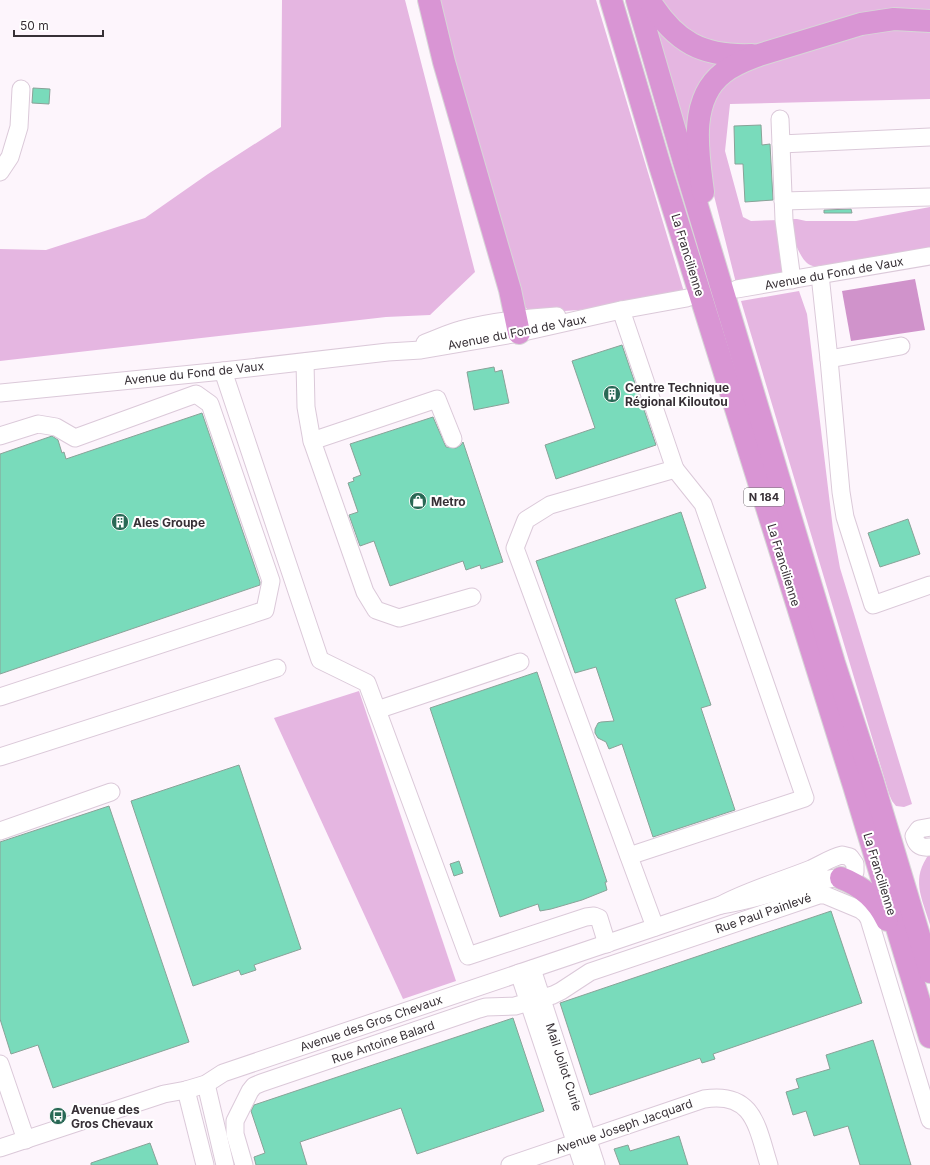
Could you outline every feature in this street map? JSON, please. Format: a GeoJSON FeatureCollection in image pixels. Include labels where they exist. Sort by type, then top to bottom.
{"type":"FeatureCollection","features":[{"type":"Feature","properties":{"kind":"highway"},"geometry":{"type":"LineString","coordinates":[[607,0],[624,47]]}},
{"type":"Feature","properties":{"kind":"highway","name":"La Francilienne"},"geometry":{"type":"LineString","coordinates":[[611,0],[624,47],[854,786],[930,1038]]}},
{"type":"Feature","properties":{"kind":"highway","name":"La Francilienne"},"geometry":{"type":"LineString","coordinates":[[637,0],[712,257],[834,663],[872,779],[930,972]]}},
{"type":"Feature","properties":{"kind":"highway"},"geometry":{"type":"LineString","coordinates":[[649,0],[658,15],[674,33],[697,47],[721,54],[736,56],[759,55]]}},
{"type":"Feature","properties":{"kind":"highway"},"geometry":{"type":"LineString","coordinates":[[430,1],[444,62],[510,290],[518,326]]}},
{"type":"Feature","properties":{"kind":"highway"},"geometry":{"type":"LineString","coordinates":[[712,257],[698,150],[698,124],[706,95],[714,82],[732,67],[759,55],[861,24],[894,19],[930,21]]}},
{"type":"Feature","properties":{"kind":"highway"},"geometry":{"type":"LineString","coordinates":[[841,878],[860,887],[874,899],[882,910],[917,994]]}},
{"type":"Feature","properties":{"kind":"street"},"geometry":{"type":"LineString","coordinates":[[0,172],[10,157],[19,127],[21,89]]}},
{"type":"Feature","properties":{"kind":"street"},"geometry":{"type":"LineString","coordinates":[[780,119],[784,220],[792,280]]}},
{"type":"Feature","properties":{"kind":"street"},"geometry":{"type":"LineString","coordinates":[[781,144],[930,137]]}},
{"type":"Feature","properties":{"kind":"street"},"geometry":{"type":"LineString","coordinates":[[783,201],[930,197]]}},
{"type":"Feature","properties":{"kind":"street","name":"Avenue du Fond de Vaux"},"geometry":{"type":"LineString","coordinates":[[737,289],[930,256]]}},
{"type":"Feature","properties":{"kind":"street"},"geometry":{"type":"LineString","coordinates":[[820,275],[841,492],[845,517],[873,605],[930,585]]}},
{"type":"Feature","properties":{"kind":"street","name":"Avenue du Fond de Vaux"},"geometry":{"type":"LineString","coordinates":[[0,393],[223,371],[388,352],[422,344],[461,329],[518,326],[686,298]]}},
{"type":"Feature","properties":{"kind":"street"},"geometry":{"type":"LineString","coordinates":[[621,310],[675,469],[703,504],[805,798],[629,856]]}},
{"type":"Feature","properties":{"kind":"street"},"geometry":{"type":"LineString","coordinates":[[829,359],[901,346]]}},
{"type":"Feature","properties":{"kind":"street"},"geometry":{"type":"LineString","coordinates":[[305,362],[306,408],[312,441],[365,592],[376,610],[399,618],[472,597]]}},
{"type":"Feature","properties":{"kind":"street"},"geometry":{"type":"LineString","coordinates":[[223,371],[320,660],[367,683],[468,956],[586,917],[594,916],[599,918],[607,944]]}},
{"type":"Feature","properties":{"kind":"street"},"geometry":{"type":"LineString","coordinates":[[0,436],[38,424],[56,427],[75,438],[196,394],[210,404],[271,581],[265,610],[0,697]]}},
{"type":"Feature","properties":{"kind":"street"},"geometry":{"type":"LineString","coordinates":[[312,441],[437,399],[453,439]]}},
{"type":"Feature","properties":{"kind":"street"},"geometry":{"type":"LineString","coordinates":[[655,927],[514,548],[526,520],[550,505],[675,469]]}},
{"type":"Feature","properties":{"kind":"street"},"geometry":{"type":"LineString","coordinates":[[377,710],[520,662]]}},
{"type":"Feature","properties":{"kind":"street"},"geometry":{"type":"LineString","coordinates":[[0,757],[277,668]]}},
{"type":"Feature","properties":{"kind":"street"},"geometry":{"type":"LineString","coordinates":[[0,831],[111,792]]}},
{"type":"Feature","properties":{"kind":"street"},"geometry":{"type":"LineString","coordinates":[[930,827],[919,829],[914,836],[917,844],[924,847],[930,846]]}},
{"type":"Feature","properties":{"kind":"street"},"geometry":{"type":"LineString","coordinates":[[842,855],[848,856],[855,864],[855,872],[851,876],[826,879],[744,901],[721,905],[735,897],[823,864],[835,857],[842,855]]}},
{"type":"Feature","properties":{"kind":"street","name":"Rue Paul Painlevé"},"geometry":{"type":"LineString","coordinates":[[590,972],[817,895],[826,895],[861,910],[869,919],[930,1120]]}},
{"type":"Feature","properties":{"kind":"street","name":"Avenue des Gros Chevaux"},"geometry":{"type":"LineString","coordinates":[[0,1148],[164,1094],[186,1090],[206,1084],[223,1073],[721,905]]}},
{"type":"Feature","properties":{"kind":"street","name":"Mail Joliot Curie"},"geometry":{"type":"LineString","coordinates":[[525,971],[582,1140],[596,1165]]}},
{"type":"Feature","properties":{"kind":"street","name":"Rue Antoine Balard"},"geometry":{"type":"LineString","coordinates":[[244,1165],[234,1128],[236,1117],[254,1086],[478,1009],[515,1006],[535,1000],[561,991],[590,972]]}},
{"type":"Feature","properties":{"kind":"street"},"geometry":{"type":"LineString","coordinates":[[0,1064],[26,1140]]}},
{"type":"Feature","properties":{"kind":"street"},"geometry":{"type":"LineString","coordinates":[[206,1084],[225,1165]]}},
{"type":"Feature","properties":{"kind":"street"},"geometry":{"type":"LineString","coordinates":[[186,1090],[205,1165]]}},
{"type":"Feature","properties":{"kind":"street","name":"Avenue Joseph Jacquard"},"geometry":{"type":"LineString","coordinates":[[510,1165],[704,1099],[722,1097],[738,1102],[751,1114],[769,1165]]}},
{"type":"Feature","properties":{"kind":"street","name":"Mail Joliot Curie"},"geometry":{"type":"LineString","coordinates":[[582,1140],[583,1165]]}},
{"type":"Feature","properties":{"kind":"shaded area"},"geometry":{"type":"Polygon","coordinates":[[[282,0],[405,0],[475,272],[430,315],[386,317],[0,361],[0,249],[46,250],[145,218],[208,174],[281,127],[282,0]]]}},
{"type":"Feature","properties":{"kind":"shaded area"},"geometry":{"type":"Polygon","coordinates":[[[440,0],[596,0],[684,292],[593,309],[536,313],[530,312],[524,306],[456,77],[440,0]]]}},
{"type":"Feature","properties":{"kind":"shaded area"},"geometry":{"type":"Polygon","coordinates":[[[658,0],[930,0],[930,14],[753,51],[687,35],[658,0]]]}},
{"type":"Feature","properties":{"kind":"shaded area"},"geometry":{"type":"Polygon","coordinates":[[[657,28],[723,61],[688,138],[657,28]]]}},
{"type":"Feature","properties":{"kind":"shaded area"},"geometry":{"type":"Polygon","coordinates":[[[871,29],[930,29],[930,99],[730,104],[725,151],[743,217],[751,221],[780,220],[787,264],[781,273],[736,283],[705,160],[712,97],[736,72],[871,29]]]}},
{"type":"Feature","properties":{"kind":"shaded area"},"geometry":{"type":"Polygon","coordinates":[[[930,207],[930,250],[825,268],[815,267],[807,263],[804,259],[795,242],[789,219],[806,221],[856,221],[930,207]]]}},
{"type":"Feature","properties":{"kind":"shaded area"},"geometry":{"type":"Polygon","coordinates":[[[915,279],[925,330],[851,341],[842,291],[915,279]]]}},
{"type":"Feature","properties":{"kind":"shaded area"},"geometry":{"type":"Polygon","coordinates":[[[799,291],[807,314],[833,529],[840,568],[912,804],[904,807],[896,806],[889,794],[741,301],[799,291]]]}},
{"type":"Feature","properties":{"kind":"shaded area"},"geometry":{"type":"Polygon","coordinates":[[[359,691],[456,981],[403,999],[274,718],[359,691]]]}},
{"type":"Feature","properties":{"kind":"shaded area"},"geometry":{"type":"Polygon","coordinates":[[[930,853],[930,925],[921,897],[919,880],[920,871],[930,853]]]}},
{"type":"Feature","properties":{"kind":"building"},"geometry":{"type":"Polygon","coordinates":[[[33,88],[50,89],[49,104],[32,103],[33,88]]]}},
{"type":"Feature","properties":{"kind":"building"},"geometry":{"type":"Polygon","coordinates":[[[761,125],[762,145],[770,144],[773,200],[745,202],[743,164],[735,164],[734,126],[761,125]]]}},
{"type":"Feature","properties":{"kind":"building"},"geometry":{"type":"Polygon","coordinates":[[[851,209],[852,213],[824,213],[824,210],[851,209]]]}},
{"type":"Feature","properties":{"kind":"building","name":"Centre Technique Régional Kiloutou"},"geometry":{"type":"Polygon","coordinates":[[[622,345],[656,445],[556,479],[545,445],[595,428],[572,361],[622,345]]]}},
{"type":"Feature","properties":{"kind":"building"},"geometry":{"type":"Polygon","coordinates":[[[494,367],[495,372],[502,370],[509,403],[474,410],[467,372],[494,367]]]}},
{"type":"Feature","properties":{"kind":"building","name":"Ales Groupe"},"geometry":{"type":"Polygon","coordinates":[[[202,413],[260,585],[0,674],[0,454],[52,436],[58,440],[62,453],[64,452],[66,459],[202,413]]]}},
{"type":"Feature","properties":{"kind":"building","name":"Metro"},"geometry":{"type":"Polygon","coordinates":[[[433,417],[446,447],[456,448],[463,442],[503,562],[481,569],[480,565],[466,570],[463,561],[390,586],[374,541],[360,546],[349,515],[358,512],[348,483],[354,481],[353,478],[361,475],[350,444],[433,417]]]}},
{"type":"Feature","properties":{"kind":"building"},"geometry":{"type":"Polygon","coordinates":[[[681,512],[706,588],[675,599],[711,705],[701,708],[735,810],[653,837],[622,744],[609,749],[606,742],[598,738],[595,733],[598,723],[614,721],[596,667],[575,673],[536,561],[681,512]]]}},
{"type":"Feature","properties":{"kind":"building"},"geometry":{"type":"Polygon","coordinates":[[[908,519],[920,554],[880,567],[868,533],[908,519]]]}},
{"type":"Feature","properties":{"kind":"building"},"geometry":{"type":"Polygon","coordinates":[[[537,672],[607,882],[605,882],[607,890],[582,900],[551,909],[540,911],[538,904],[500,917],[430,708],[537,672]]]}},
{"type":"Feature","properties":{"kind":"building"},"geometry":{"type":"Polygon","coordinates":[[[239,765],[301,949],[254,965],[256,970],[241,975],[239,970],[193,986],[131,801],[239,765]]]}},
{"type":"Feature","properties":{"kind":"building"},"geometry":{"type":"Polygon","coordinates":[[[109,806],[189,1042],[53,1088],[38,1045],[11,1054],[0,1019],[0,842],[109,806]]]}},
{"type":"Feature","properties":{"kind":"building"},"geometry":{"type":"Polygon","coordinates":[[[459,861],[463,873],[454,876],[450,864],[459,861]]]}},
{"type":"Feature","properties":{"kind":"building"},"geometry":{"type":"Polygon","coordinates":[[[831,911],[862,1003],[713,1054],[715,1059],[702,1063],[700,1058],[590,1095],[560,1003],[831,911]]]}},
{"type":"Feature","properties":{"kind":"building"},"geometry":{"type":"Polygon","coordinates":[[[513,1018],[544,1111],[417,1154],[401,1108],[300,1142],[307,1165],[256,1165],[254,1157],[265,1153],[251,1111],[254,1105],[513,1018]]]}},
{"type":"Feature","properties":{"kind":"building"},"geometry":{"type":"Polygon","coordinates":[[[873,1040],[911,1165],[860,1165],[848,1126],[814,1136],[806,1111],[793,1115],[786,1092],[799,1088],[796,1079],[830,1069],[826,1055],[873,1040]]]}},
{"type":"Feature","properties":{"kind":"building"},"geometry":{"type":"Polygon","coordinates":[[[679,1136],[688,1165],[620,1165],[614,1149],[628,1145],[630,1151],[679,1136]]]}},
{"type":"Feature","properties":{"kind":"building"},"geometry":{"type":"Polygon","coordinates":[[[150,1143],[158,1165],[91,1165],[91,1163],[150,1143]]]}},
{"type":"Feature","properties":{"kind":"place","name":"Centre Technique Régional Kiloutou"},"geometry":{"type":"Point","coordinates":[612,394]}},
{"type":"Feature","properties":{"kind":"place","name":"Metro"},"geometry":{"type":"Point","coordinates":[418,501]}},
{"type":"Feature","properties":{"kind":"place","name":"Ales Groupe"},"geometry":{"type":"Point","coordinates":[120,522]}},
{"type":"Feature","properties":{"kind":"place","name":"Avenue des Gros Chevaux"},"geometry":{"type":"Point","coordinates":[58,1116]}}]}
